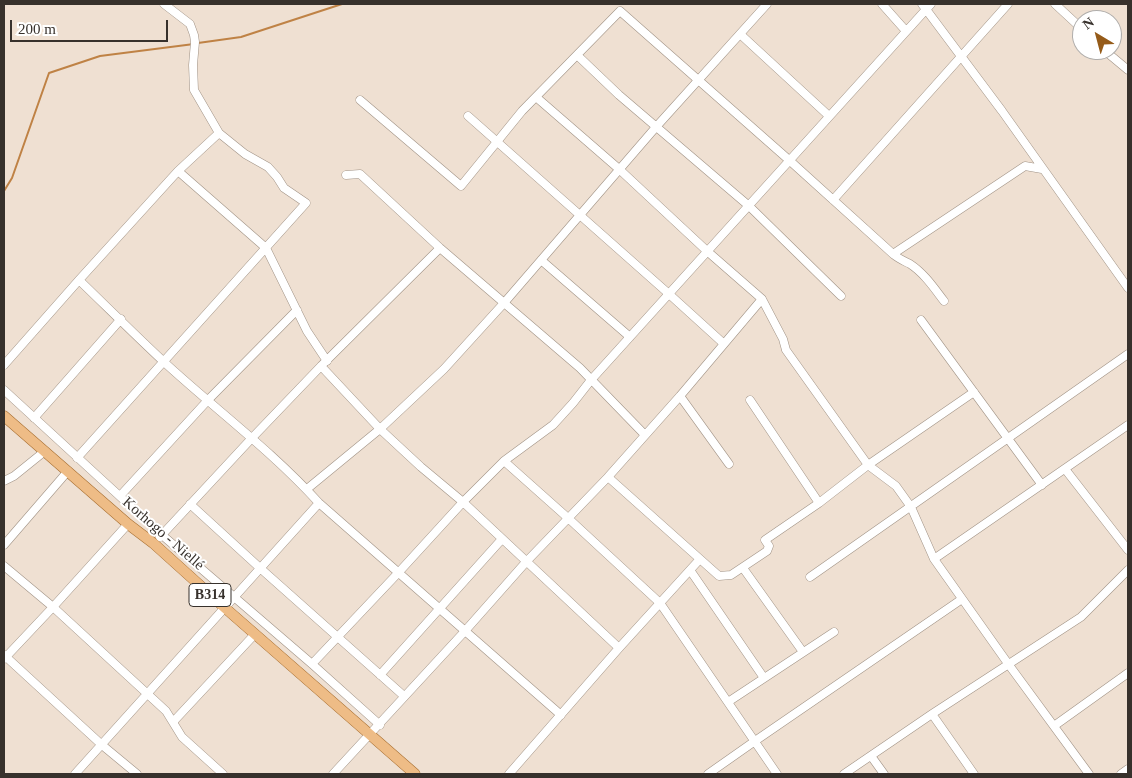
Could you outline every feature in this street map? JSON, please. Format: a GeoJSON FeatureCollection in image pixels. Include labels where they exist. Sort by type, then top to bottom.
{"type":"FeatureCollection","features":[{"type":"Feature","properties":{"kind":"main road","name":"Korhogo - Niellé"},"geometry":{"type":"LineString","coordinates":[[4,416],[128,524],[153,543],[415,774]]}},
{"type":"Feature","properties":{"kind":"street"},"geometry":{"type":"LineString","coordinates":[[77,458],[306,203],[284,188],[268,167],[245,154],[219,133],[194,90],[193,65],[195,42],[190,24],[164,4]]}},
{"type":"Feature","properties":{"kind":"street"},"geometry":{"type":"LineString","coordinates":[[306,490],[380,429],[444,369],[504,303],[656,127],[767,4]]}},
{"type":"Feature","properties":{"kind":"street"},"geometry":{"type":"LineString","coordinates":[[882,4],[906,31]]}},
{"type":"Feature","properties":{"kind":"street"},"geometry":{"type":"LineString","coordinates":[[833,200],[1008,4]]}},
{"type":"Feature","properties":{"kind":"street"},"geometry":{"type":"LineString","coordinates":[[1055,4],[1072,20]]}},
{"type":"Feature","properties":{"kind":"street"},"geometry":{"type":"LineString","coordinates":[[312,664],[463,502],[504,461],[553,425],[591,380],[906,31],[926,5],[1128,288]]}},
{"type":"Feature","properties":{"kind":"street"},"geometry":{"type":"LineString","coordinates":[[360,100],[462,186],[522,111],[620,11],[893,254],[910,264],[924,276],[944,301]]}},
{"type":"Feature","properties":{"kind":"street"},"geometry":{"type":"LineString","coordinates":[[740,34],[829,116]]}},
{"type":"Feature","properties":{"kind":"street"},"geometry":{"type":"LineString","coordinates":[[577,55],[619,95],[750,206],[841,296]]}},
{"type":"Feature","properties":{"kind":"street"},"geometry":{"type":"LineString","coordinates":[[1116,60],[1128,70]]}},
{"type":"Feature","properties":{"kind":"street"},"geometry":{"type":"LineString","coordinates":[[536,97],[619,169],[762,299],[783,339],[786,350],[868,465],[896,486],[911,507],[934,560],[1089,774]]}},
{"type":"Feature","properties":{"kind":"street"},"geometry":{"type":"LineString","coordinates":[[468,116],[724,343]]}},
{"type":"Feature","properties":{"kind":"street"},"geometry":{"type":"LineString","coordinates":[[4,365],[178,171],[219,133]]}},
{"type":"Feature","properties":{"kind":"street"},"geometry":{"type":"LineString","coordinates":[[893,254],[1025,166],[1042,168]]}},
{"type":"Feature","properties":{"kind":"street"},"geometry":{"type":"LineString","coordinates":[[178,171],[266,248],[324,364],[380,429],[463,502],[619,648]]}},
{"type":"Feature","properties":{"kind":"street"},"geometry":{"type":"LineString","coordinates":[[346,174],[360,174],[440,248],[580,368],[645,435]]}},
{"type":"Feature","properties":{"kind":"street"},"geometry":{"type":"LineString","coordinates":[[153,543],[251,439],[440,248]]}},
{"type":"Feature","properties":{"kind":"street"},"geometry":{"type":"LineString","coordinates":[[541,260],[630,337]]}},
{"type":"Feature","properties":{"kind":"street"},"geometry":{"type":"LineString","coordinates":[[79,280],[164,362],[251,439],[319,503],[561,715]]}},
{"type":"Feature","properties":{"kind":"street"},"geometry":{"type":"LineString","coordinates":[[333,774],[380,725],[526,562],[608,477],[762,299]]}},
{"type":"Feature","properties":{"kind":"street"},"geometry":{"type":"LineString","coordinates":[[120,496],[208,400],[297,310]]}},
{"type":"Feature","properties":{"kind":"street"},"geometry":{"type":"LineString","coordinates":[[34,418],[121,319]]}},
{"type":"Feature","properties":{"kind":"street"},"geometry":{"type":"LineString","coordinates":[[921,320],[1042,485]]}},
{"type":"Feature","properties":{"kind":"street"},"geometry":{"type":"LineString","coordinates":[[810,577],[1128,354]]}},
{"type":"Feature","properties":{"kind":"street"},"geometry":{"type":"LineString","coordinates":[[4,390],[162,535],[380,725]]}},
{"type":"Feature","properties":{"kind":"street"},"geometry":{"type":"LineString","coordinates":[[608,477],[719,576],[732,575],[767,551],[769,546],[765,540],[868,465],[974,392]]}},
{"type":"Feature","properties":{"kind":"street"},"geometry":{"type":"LineString","coordinates":[[680,396],[729,464]]}},
{"type":"Feature","properties":{"kind":"street"},"geometry":{"type":"LineString","coordinates":[[750,400],[819,502]]}},
{"type":"Feature","properties":{"kind":"street"},"geometry":{"type":"LineString","coordinates":[[934,560],[1128,425]]}},
{"type":"Feature","properties":{"kind":"street"},"geometry":{"type":"LineString","coordinates":[[4,481],[14,476],[45,451]]}},
{"type":"Feature","properties":{"kind":"street"},"geometry":{"type":"LineString","coordinates":[[504,461],[660,603],[777,774]]}},
{"type":"Feature","properties":{"kind":"street"},"geometry":{"type":"LineString","coordinates":[[1065,469],[1128,550]]}},
{"type":"Feature","properties":{"kind":"street"},"geometry":{"type":"LineString","coordinates":[[4,545],[68,471]]}},
{"type":"Feature","properties":{"kind":"street"},"geometry":{"type":"LineString","coordinates":[[75,774],[319,503]]}},
{"type":"Feature","properties":{"kind":"street"},"geometry":{"type":"LineString","coordinates":[[190,504],[404,696]]}},
{"type":"Feature","properties":{"kind":"street"},"geometry":{"type":"LineString","coordinates":[[128,524],[53,608],[4,657],[102,745],[138,774]]}},
{"type":"Feature","properties":{"kind":"street"},"geometry":{"type":"LineString","coordinates":[[380,675],[502,540]]}},
{"type":"Feature","properties":{"kind":"street"},"geometry":{"type":"LineString","coordinates":[[509,774],[700,559]]}},
{"type":"Feature","properties":{"kind":"street"},"geometry":{"type":"LineString","coordinates":[[4,566],[166,711],[182,737],[223,774]]}},
{"type":"Feature","properties":{"kind":"street"},"geometry":{"type":"LineString","coordinates":[[743,568],[803,652]]}},
{"type":"Feature","properties":{"kind":"street"},"geometry":{"type":"LineString","coordinates":[[690,570],[764,678]]}},
{"type":"Feature","properties":{"kind":"street"},"geometry":{"type":"LineString","coordinates":[[844,774],[1081,617],[1128,570]]}},
{"type":"Feature","properties":{"kind":"street"},"geometry":{"type":"LineString","coordinates":[[708,774],[962,599]]}},
{"type":"Feature","properties":{"kind":"street"},"geometry":{"type":"LineString","coordinates":[[728,702],[834,632]]}},
{"type":"Feature","properties":{"kind":"street"},"geometry":{"type":"LineString","coordinates":[[173,722],[255,634]]}},
{"type":"Feature","properties":{"kind":"street"},"geometry":{"type":"LineString","coordinates":[[1054,726],[1128,673]]}},
{"type":"Feature","properties":{"kind":"street"},"geometry":{"type":"LineString","coordinates":[[932,714],[974,774]]}},
{"type":"Feature","properties":{"kind":"street"},"geometry":{"type":"LineString","coordinates":[[872,756],[884,774]]}},
{"type":"Feature","properties":{"kind":"street"},"geometry":{"type":"LineString","coordinates":[[1121,774],[1128,770]]}},
{"type":"Feature","properties":{"kind":"waterway"},"geometry":{"type":"LineString","coordinates":[[198,43],[241,37],[342,4]]}},
{"type":"Feature","properties":{"kind":"waterway"},"geometry":{"type":"LineString","coordinates":[[4,191],[12,178],[49,73],[100,56],[194,44]]}}]}
